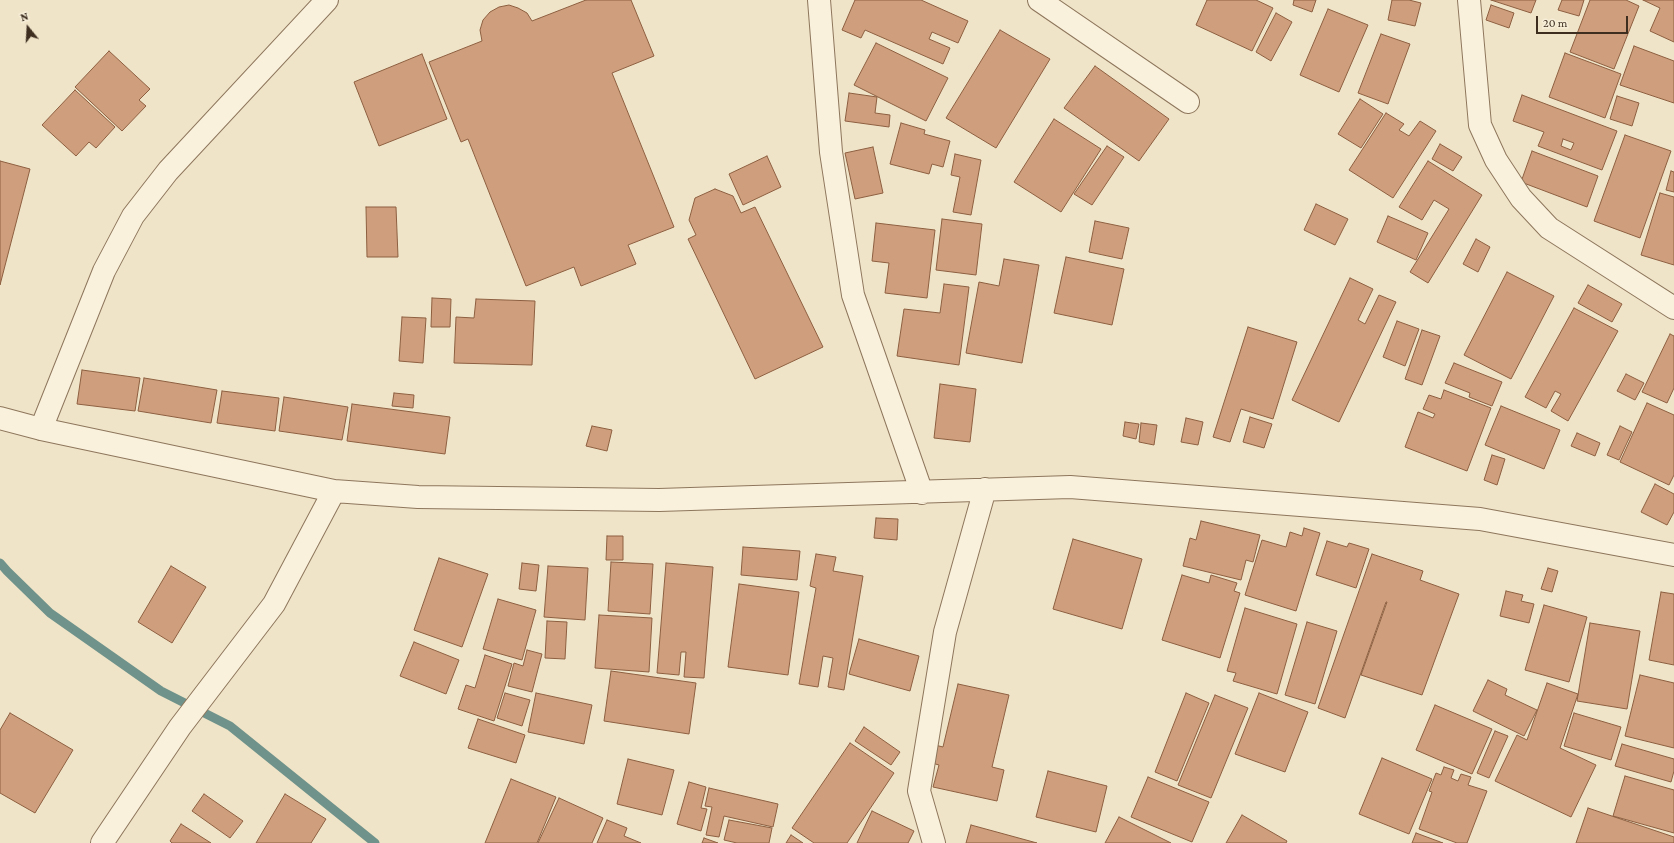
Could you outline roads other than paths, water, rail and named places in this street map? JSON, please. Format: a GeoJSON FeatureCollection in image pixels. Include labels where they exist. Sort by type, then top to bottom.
{"type":"FeatureCollection","features":[{"type":"Feature","properties":{"kind":"street"},"geometry":{"type":"LineString","coordinates":[[41,428],[104,271],[133,216],[168,171],[327,0]]}},
{"type":"Feature","properties":{"kind":"street"},"geometry":{"type":"LineString","coordinates":[[819,0],[831,152],[853,295],[922,493]]}},
{"type":"Feature","properties":{"kind":"street"},"geometry":{"type":"LineString","coordinates":[[1039,0],[1188,102]]}},
{"type":"Feature","properties":{"kind":"street"},"geometry":{"type":"LineString","coordinates":[[1469,0],[1480,125],[1496,160],[1522,198],[1549,228],[1674,308]]}},
{"type":"Feature","properties":{"kind":"street"},"geometry":{"type":"LineString","coordinates":[[0,418],[334,491],[418,496],[659,500],[922,493],[985,489],[1070,487],[1480,519],[1674,555]]}},
{"type":"Feature","properties":{"kind":"street"},"geometry":{"type":"LineString","coordinates":[[934,843],[919,791],[945,632],[985,489]]}},
{"type":"Feature","properties":{"kind":"street"},"geometry":{"type":"LineString","coordinates":[[102,843],[204,693],[274,604],[334,491]]}},
{"type":"Feature","properties":{"kind":"waterway"},"geometry":{"type":"LineString","coordinates":[[0,563],[50,613],[161,691],[230,726],[375,843]]}}]}
